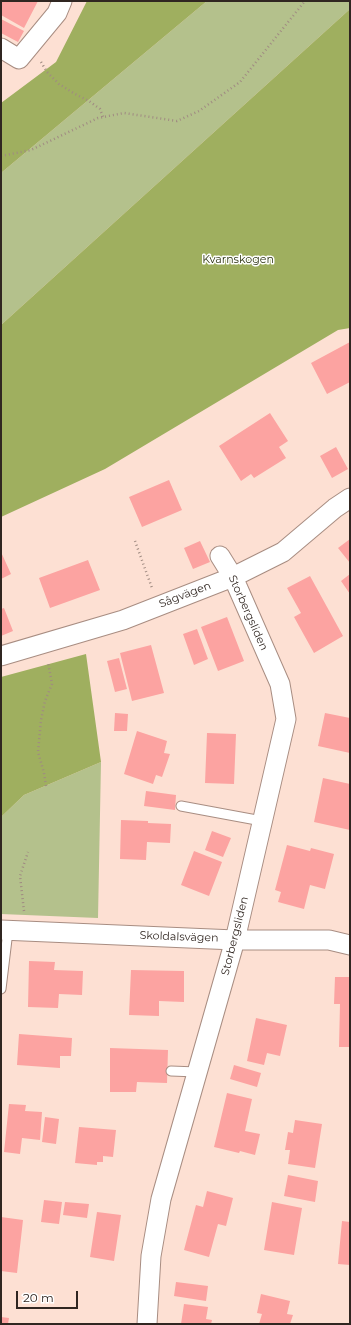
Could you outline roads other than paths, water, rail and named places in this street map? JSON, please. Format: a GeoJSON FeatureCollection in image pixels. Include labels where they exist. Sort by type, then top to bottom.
{"type":"FeatureCollection","features":[{"type":"Feature","properties":{"kind":"street"},"geometry":{"type":"LineString","coordinates":[[1,48],[19,59],[57,13],[62,1]]}},
{"type":"Feature","properties":{"kind":"street","name":"Sågvägen"},"geometry":{"type":"LineString","coordinates":[[1,656],[123,620],[233,577],[283,552],[335,508],[350,498]]}},
{"type":"Feature","properties":{"kind":"street","name":"Storbergsliden"},"geometry":{"type":"LineString","coordinates":[[147,1324],[151,1256],[161,1199],[235,940],[286,719],[280,684],[233,577],[220,556]]}},
{"type":"Feature","properties":{"kind":"street","name":"Skoldalsvägen"},"geometry":{"type":"LineString","coordinates":[[11,931],[235,940],[329,940],[350,945]]}},
{"type":"Feature","properties":{"kind":"lane"},"geometry":{"type":"LineString","coordinates":[[181,806],[262,821]]}},
{"type":"Feature","properties":{"kind":"lane"},"geometry":{"type":"LineString","coordinates":[[1,989],[11,931]]}},
{"type":"Feature","properties":{"kind":"lane"},"geometry":{"type":"LineString","coordinates":[[171,1071],[197,1072]]}},
{"type":"Feature","properties":{"kind":"park label","name":"Kvarnskogen"},"geometry":{"type":"Point","coordinates":[238,260]}}]}
